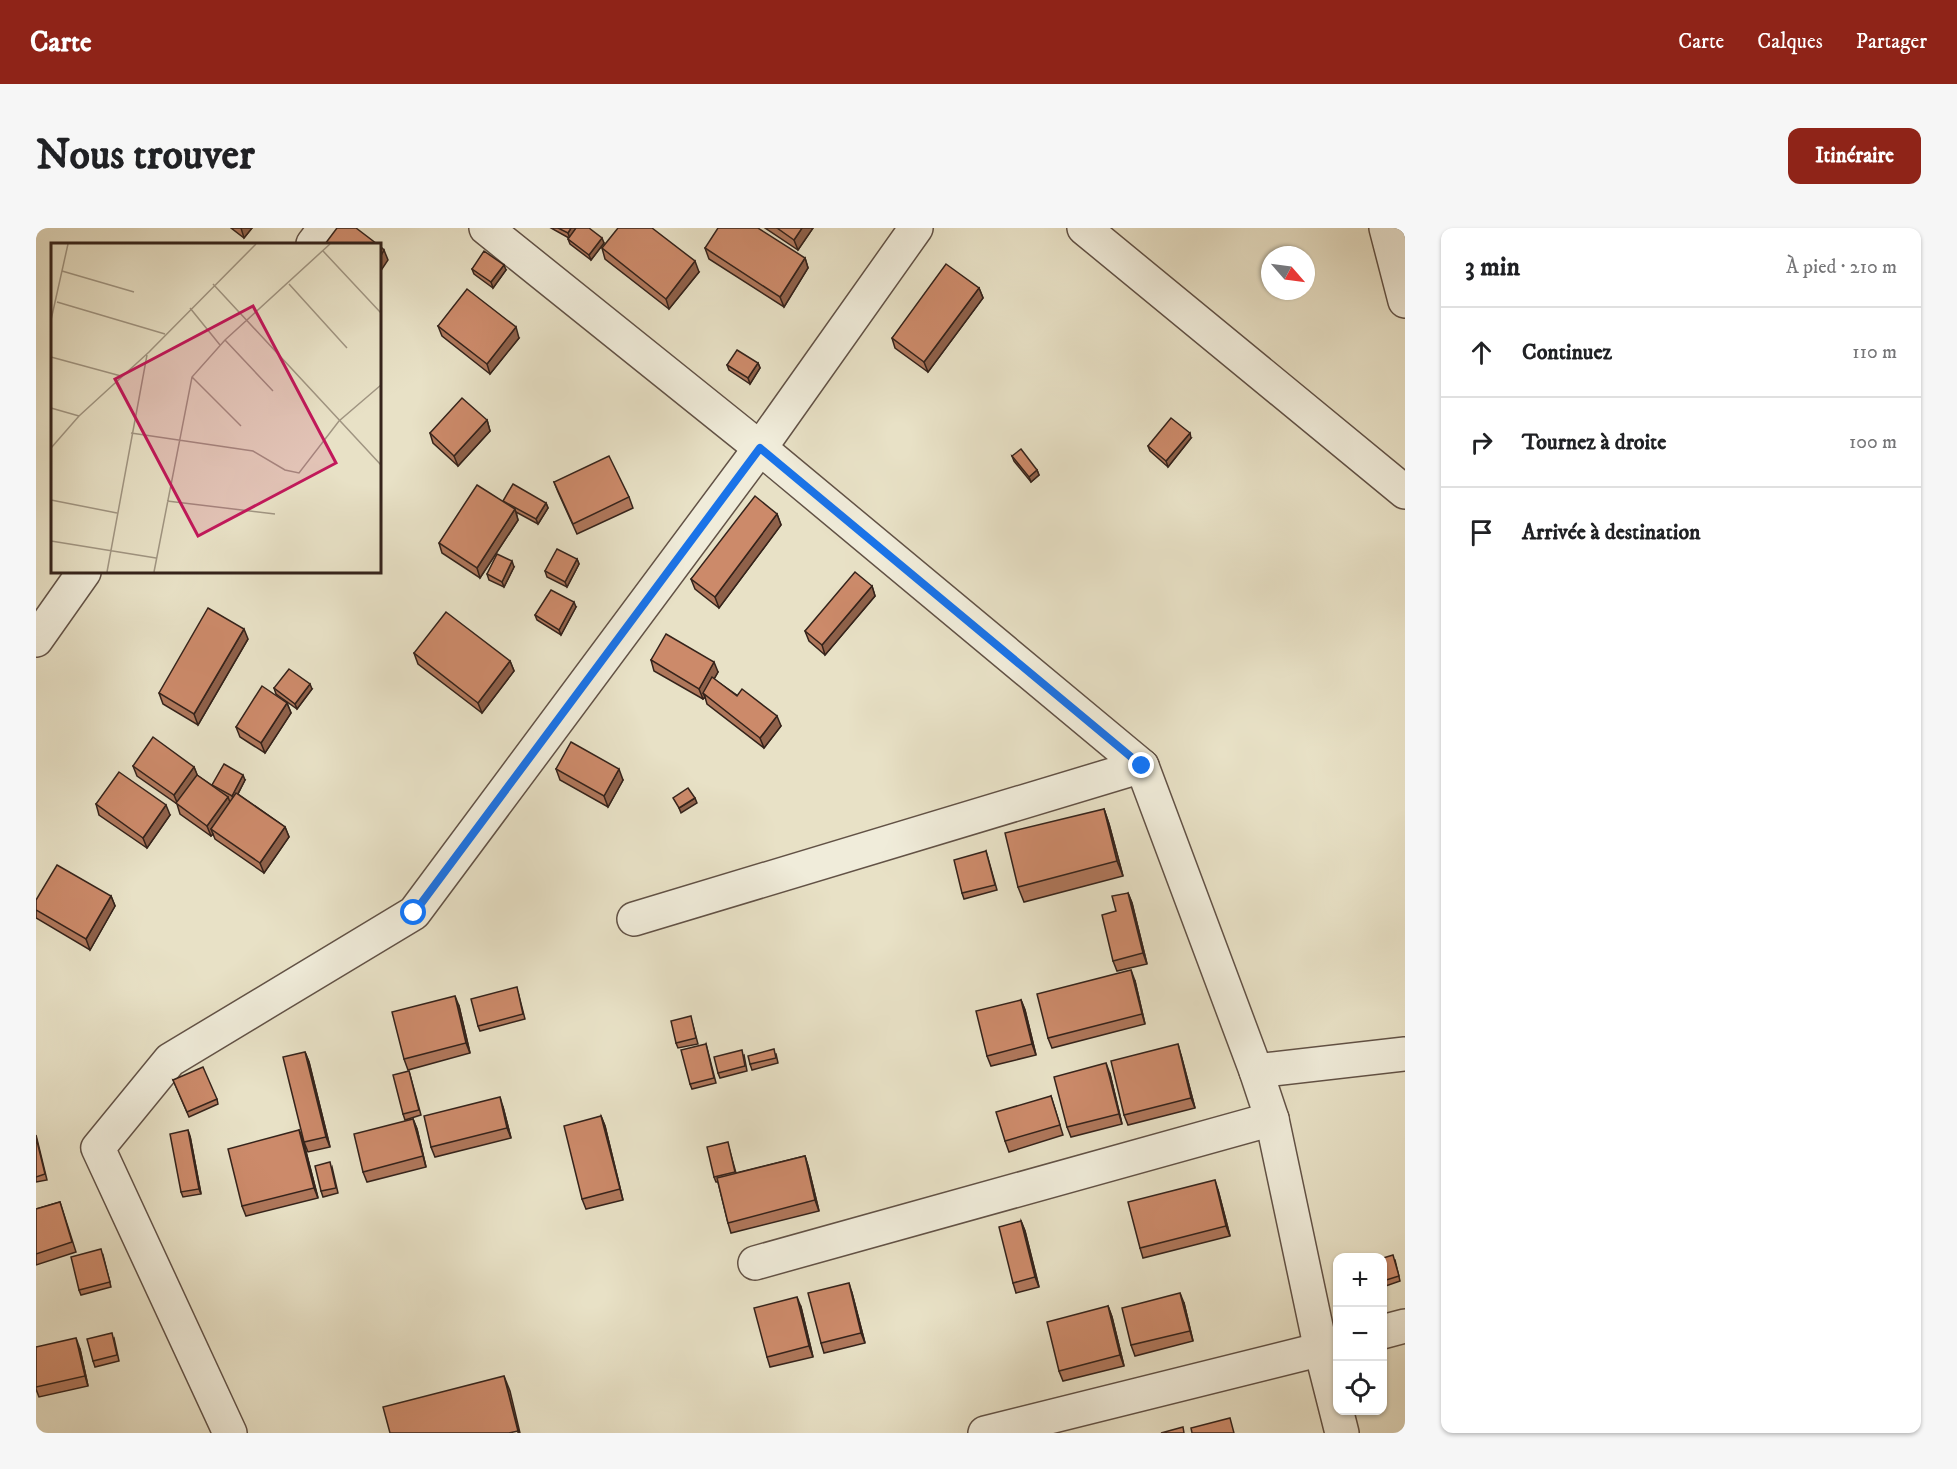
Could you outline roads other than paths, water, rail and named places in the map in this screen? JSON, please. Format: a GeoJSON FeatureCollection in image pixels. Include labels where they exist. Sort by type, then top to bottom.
{"type":"FeatureCollection","features":[{"type":"Feature","properties":{"kind":"street"},"geometry":{"type":"LineString","coordinates":[[315,243],[325,228]]}},
{"type":"Feature","properties":{"kind":"street"},"geometry":{"type":"LineString","coordinates":[[486,228],[760,448],[1142,766],[1272,1119],[1329,1347],[1342,1433]]}},
{"type":"Feature","properties":{"kind":"street"},"geometry":{"type":"LineString","coordinates":[[230,1433],[98,1148],[170,1060],[414,913],[760,448],[916,228]]}},
{"type":"Feature","properties":{"kind":"street"},"geometry":{"type":"LineString","coordinates":[[1084,228],[1405,492]]}},
{"type":"Feature","properties":{"kind":"street"},"geometry":{"type":"LineString","coordinates":[[1386,228],[1404,289]]}},
{"type":"Feature","properties":{"kind":"street"},"geometry":{"type":"LineString","coordinates":[[36,640],[83,573]]}},
{"type":"Feature","properties":{"kind":"street"},"geometry":{"type":"LineString","coordinates":[[634,919],[1142,766]]}},
{"type":"Feature","properties":{"kind":"street"},"geometry":{"type":"LineString","coordinates":[[1256,1071],[1405,1054]]}},
{"type":"Feature","properties":{"kind":"street"},"geometry":{"type":"LineString","coordinates":[[755,1263],[1272,1119]]}},
{"type":"Feature","properties":{"kind":"street"},"geometry":{"type":"LineString","coordinates":[[1387,1331],[1405,1326]]}},
{"type":"Feature","properties":{"kind":"street"},"geometry":{"type":"LineString","coordinates":[[985,1433],[1329,1347]]}}]}
